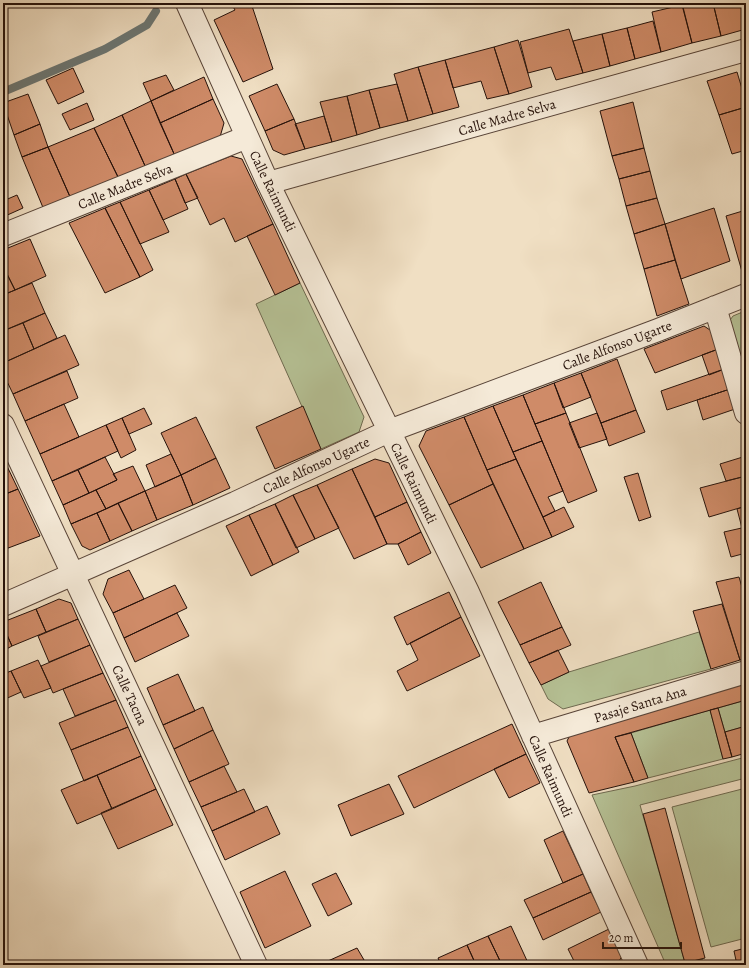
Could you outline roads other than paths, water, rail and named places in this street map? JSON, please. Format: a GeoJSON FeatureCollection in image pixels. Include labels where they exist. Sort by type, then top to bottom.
{"type":"FeatureCollection","features":[{"type":"Feature","properties":{"kind":"street","name":"Calle Raimundi"},"geometry":{"type":"LineString","coordinates":[[187,3],[268,183],[467,590],[637,965]]}},
{"type":"Feature","properties":{"kind":"street","name":"Calle Madre Selva"},"geometry":{"type":"LineString","coordinates":[[268,183],[746,50]]}},
{"type":"Feature","properties":{"kind":"street","name":"Calle Madre Selva"},"geometry":{"type":"LineString","coordinates":[[3,235],[247,137]]}},
{"type":"Feature","properties":{"kind":"street","name":"Calle Alfonso Ugarte"},"geometry":{"type":"LineString","coordinates":[[3,604],[235,503],[389,431],[658,330],[746,295]]}},
{"type":"Feature","properties":{"kind":"street"},"geometry":{"type":"LineString","coordinates":[[715,307],[746,412]]}},
{"type":"Feature","properties":{"kind":"street","name":"Calle Tacna"},"geometry":{"type":"LineString","coordinates":[[3,425],[256,965]]}},
{"type":"Feature","properties":{"kind":"street","name":"Pasaje Santa Ana"},"geometry":{"type":"LineString","coordinates":[[533,736],[746,672]]}},
{"type":"Feature","properties":{"kind":"waterway"},"geometry":{"type":"LineString","coordinates":[[3,92],[105,49],[147,25],[156,11]]}}]}
